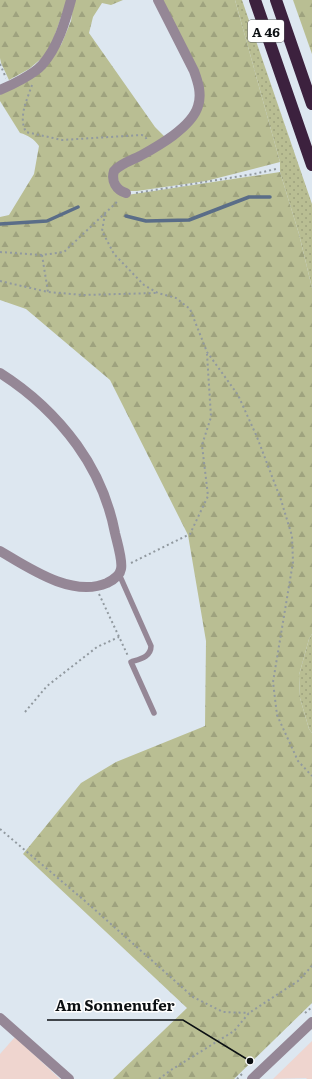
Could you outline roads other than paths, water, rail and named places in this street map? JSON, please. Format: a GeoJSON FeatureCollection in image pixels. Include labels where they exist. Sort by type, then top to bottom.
{"type":"FeatureCollection","features":[{"type":"Feature","properties":{"kind":"highway","name":"A 46"},"geometry":{"type":"LineString","coordinates":[[255,0],[312,165]]}},
{"type":"Feature","properties":{"kind":"highway","name":"A 46"},"geometry":{"type":"LineString","coordinates":[[276,0],[312,104]]}},
{"type":"Feature","properties":{"kind":"street"},"geometry":{"type":"LineString","coordinates":[[0,90],[8,87],[42,65],[58,40],[71,0]]}},
{"type":"Feature","properties":{"kind":"street"},"geometry":{"type":"LineString","coordinates":[[126,193],[122,192],[116,187],[113,173],[116,168],[158,145],[183,126],[194,114],[199,102],[198,83],[194,70],[158,0]]}},
{"type":"Feature","properties":{"kind":"street"},"geometry":{"type":"LineString","coordinates":[[0,373],[44,406],[67,432],[84,456],[107,504],[114,526],[120,571],[111,581],[96,586],[80,587],[62,582],[32,569],[0,551]]}},
{"type":"Feature","properties":{"kind":"street"},"geometry":{"type":"LineString","coordinates":[[0,1018],[69,1079]]}},
{"type":"Feature","properties":{"kind":"street"},"geometry":{"type":"LineString","coordinates":[[252,1079],[312,1022]]}},
{"type":"Feature","properties":{"kind":"lane"},"geometry":{"type":"LineString","coordinates":[[120,571],[151,646],[151,651],[148,655],[131,662],[154,713]]}},
{"type":"Feature","properties":{"kind":"waterway"},"geometry":{"type":"LineString","coordinates":[[126,216],[146,221],[189,220],[249,197],[270,197]]}},
{"type":"Feature","properties":{"kind":"waterway"},"geometry":{"type":"LineString","coordinates":[[0,224],[47,221],[78,207]]}},
{"type":"Feature","properties":{"kind":"place","name":"Am Sonnenufer"},"geometry":{"type":"Point","coordinates":[250,1061]}}]}
